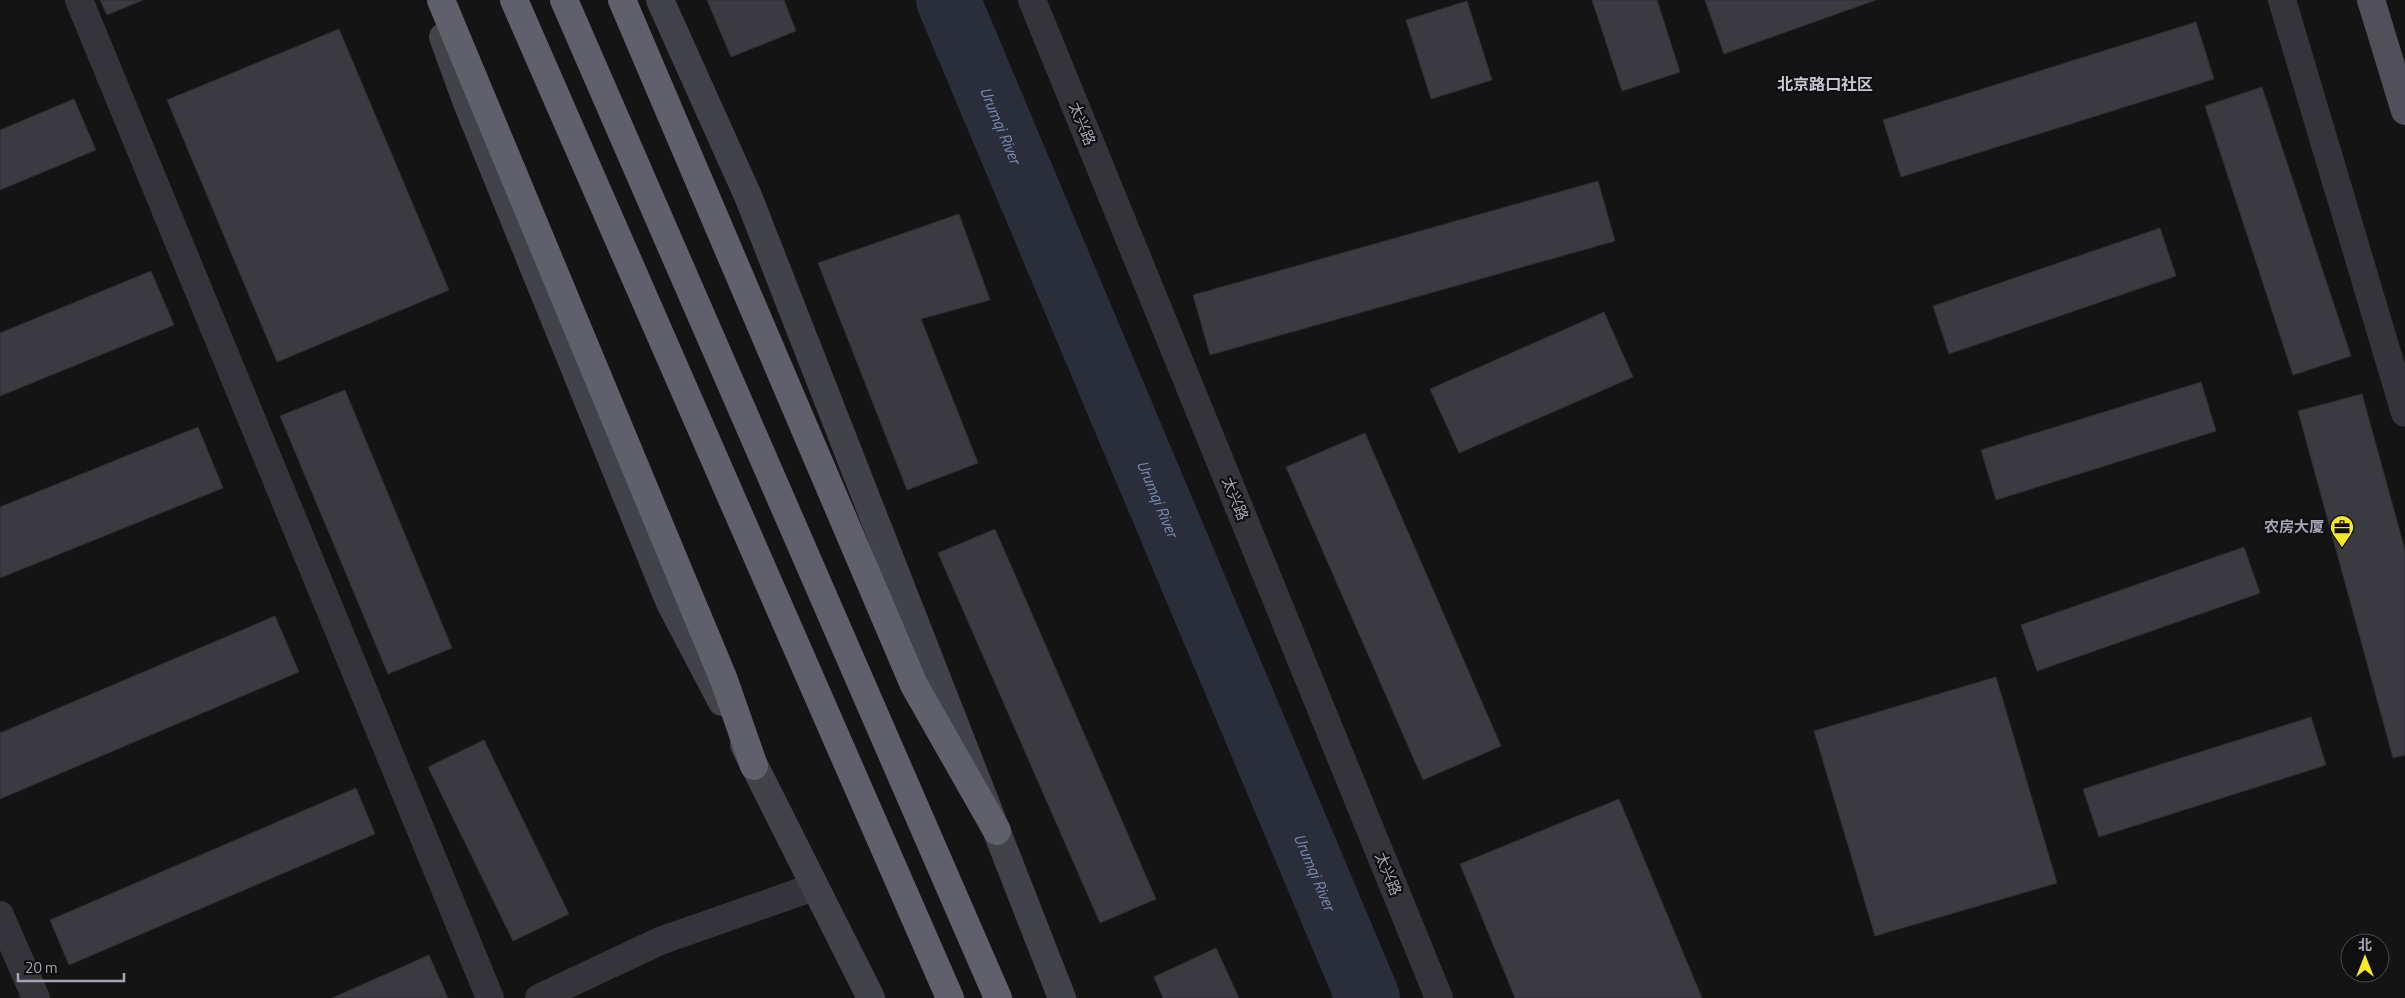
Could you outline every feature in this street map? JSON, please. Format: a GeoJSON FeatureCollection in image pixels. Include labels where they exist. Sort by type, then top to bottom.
{"type":"FeatureCollection","features":[{"type":"Feature","properties":{"kind":"highway"},"geometry":{"type":"LineString","coordinates":[[441,0],[724,680],[754,766]]}},
{"type":"Feature","properties":{"kind":"highway"},"geometry":{"type":"LineString","coordinates":[[514,0],[950,998]]}},
{"type":"Feature","properties":{"kind":"highway"},"geometry":{"type":"LineString","coordinates":[[564,0],[998,998]]}},
{"type":"Feature","properties":{"kind":"highway"},"geometry":{"type":"LineString","coordinates":[[622,0],[914,685],[997,831]]}},
{"type":"Feature","properties":{"kind":"main road"},"geometry":{"type":"LineString","coordinates":[[430,0],[467,102],[670,603],[870,998]]}},
{"type":"Feature","properties":{"kind":"main road"},"geometry":{"type":"LineString","coordinates":[[660,0],[748,196],[1062,998]]}},
{"type":"Feature","properties":{"kind":"main road"},"geometry":{"type":"LineString","coordinates":[[2371,0],[2405,111]]}},
{"type":"Feature","properties":{"kind":"street"},"geometry":{"type":"LineString","coordinates":[[79,0],[490,998]]}},
{"type":"Feature","properties":{"kind":"street","name":"太兴路"},"geometry":{"type":"LineString","coordinates":[[1032,0],[1439,998]]}},
{"type":"Feature","properties":{"kind":"street"},"geometry":{"type":"LineString","coordinates":[[2282,0],[2405,413]]}},
{"type":"Feature","properties":{"kind":"street"},"geometry":{"type":"LineString","coordinates":[[538,998],[660,941],[814,887]]}},
{"type":"Feature","properties":{"kind":"street"},"geometry":{"type":"LineString","coordinates":[[0,915],[36,998]]}},
{"type":"Feature","properties":{"kind":"building"},"geometry":{"type":"Polygon","coordinates":[[[100,0],[143,0],[107,15],[100,0]]]}},
{"type":"Feature","properties":{"kind":"building"},"geometry":{"type":"Polygon","coordinates":[[[707,0],[784,0],[796,31],[731,57],[707,0]]]}},
{"type":"Feature","properties":{"kind":"building"},"geometry":{"type":"Polygon","coordinates":[[[1592,0],[1657,0],[1680,72],[1622,91],[1592,0]]]}},
{"type":"Feature","properties":{"kind":"building"},"geometry":{"type":"Polygon","coordinates":[[[1705,0],[1876,0],[1724,54],[1705,0]]]}},
{"type":"Feature","properties":{"kind":"building"},"geometry":{"type":"Polygon","coordinates":[[[1467,1],[1492,80],[1431,99],[1406,20],[1467,1]]]}},
{"type":"Feature","properties":{"kind":"building"},"geometry":{"type":"Polygon","coordinates":[[[2196,22],[2214,79],[1901,177],[1883,120],[2196,22]]]}},
{"type":"Feature","properties":{"kind":"building"},"geometry":{"type":"Polygon","coordinates":[[[339,29],[449,290],[277,362],[167,100],[339,29]]]}},
{"type":"Feature","properties":{"kind":"building"},"geometry":{"type":"Polygon","coordinates":[[[2262,87],[2351,356],[2293,375],[2205,106],[2262,87]]]}},
{"type":"Feature","properties":{"kind":"building"},"geometry":{"type":"Polygon","coordinates":[[[74,99],[96,150],[0,190],[0,130],[74,99]]]}},
{"type":"Feature","properties":{"kind":"building"},"geometry":{"type":"Polygon","coordinates":[[[1598,181],[1615,241],[1210,355],[1193,295],[1598,181]]]}},
{"type":"Feature","properties":{"kind":"building"},"geometry":{"type":"Polygon","coordinates":[[[959,214],[990,300],[921,319],[978,463],[907,490],[818,263],[959,214]]]}},
{"type":"Feature","properties":{"kind":"building"},"geometry":{"type":"Polygon","coordinates":[[[2160,228],[2176,276],[1949,354],[1933,306],[2160,228]]]}},
{"type":"Feature","properties":{"kind":"building"},"geometry":{"type":"Polygon","coordinates":[[[151,271],[174,325],[0,396],[0,333],[151,271]]]}},
{"type":"Feature","properties":{"kind":"building"},"geometry":{"type":"Polygon","coordinates":[[[1604,312],[1633,377],[1459,453],[1430,389],[1604,312]]]}},
{"type":"Feature","properties":{"kind":"building"},"geometry":{"type":"Polygon","coordinates":[[[2201,382],[2216,431],[1996,500],[1981,450],[2201,382]]]}},
{"type":"Feature","properties":{"kind":"building"},"geometry":{"type":"Polygon","coordinates":[[[345,390],[452,648],[388,674],[280,416],[345,390]]]}},
{"type":"Feature","properties":{"kind":"building"},"geometry":{"type":"Polygon","coordinates":[[[2362,394],[2405,550],[2405,755],[2393,758],[2298,411],[2362,394]]]}},
{"type":"Feature","properties":{"kind":"building"},"geometry":{"type":"Polygon","coordinates":[[[198,427],[223,488],[0,578],[0,507],[198,427]]]}},
{"type":"Feature","properties":{"kind":"building"},"geometry":{"type":"Polygon","coordinates":[[[1365,433],[1501,746],[1423,780],[1286,467],[1365,433]]]}},
{"type":"Feature","properties":{"kind":"building"},"geometry":{"type":"Polygon","coordinates":[[[995,529],[1156,899],[1100,923],[938,553],[995,529]]]}},
{"type":"Feature","properties":{"kind":"building"},"geometry":{"type":"Polygon","coordinates":[[[2244,547],[2260,593],[2037,671],[2021,625],[2244,547]]]}},
{"type":"Feature","properties":{"kind":"building"},"geometry":{"type":"Polygon","coordinates":[[[275,616],[299,672],[0,799],[0,733],[275,616]]]}},
{"type":"Feature","properties":{"kind":"building"},"geometry":{"type":"Polygon","coordinates":[[[1996,677],[2057,883],[1875,936],[1814,731],[1996,677]]]}},
{"type":"Feature","properties":{"kind":"building"},"geometry":{"type":"Polygon","coordinates":[[[2311,717],[2326,765],[2099,837],[2083,789],[2311,717]]]}},
{"type":"Feature","properties":{"kind":"building"},"geometry":{"type":"Polygon","coordinates":[[[484,740],[569,914],[513,941],[428,767],[484,740]]]}},
{"type":"Feature","properties":{"kind":"building"},"geometry":{"type":"Polygon","coordinates":[[[356,788],[375,834],[69,965],[50,920],[356,788]]]}},
{"type":"Feature","properties":{"kind":"building"},"geometry":{"type":"Polygon","coordinates":[[[1619,799],[1702,998],[1515,998],[1460,864],[1619,799]]]}},
{"type":"Feature","properties":{"kind":"building"},"geometry":{"type":"Polygon","coordinates":[[[1216,948],[1239,998],[1163,998],[1154,977],[1216,948]]]}},
{"type":"Feature","properties":{"kind":"building"},"geometry":{"type":"Polygon","coordinates":[[[429,955],[448,998],[332,998],[429,955]]]}},
{"type":"Feature","properties":{"kind":"waterway","name":"Urumqi River"},"geometry":{"type":"LineString","coordinates":[[948,0],[1368,998]]}},
{"type":"Feature","properties":{"kind":"place","name":"农房大厦"},"geometry":{"type":"Point","coordinates":[2342,548]}},
{"type":"Feature","properties":{"kind":"district","name":"北京路口社区"},"geometry":{"type":"Point","coordinates":[1825,84]}}]}
